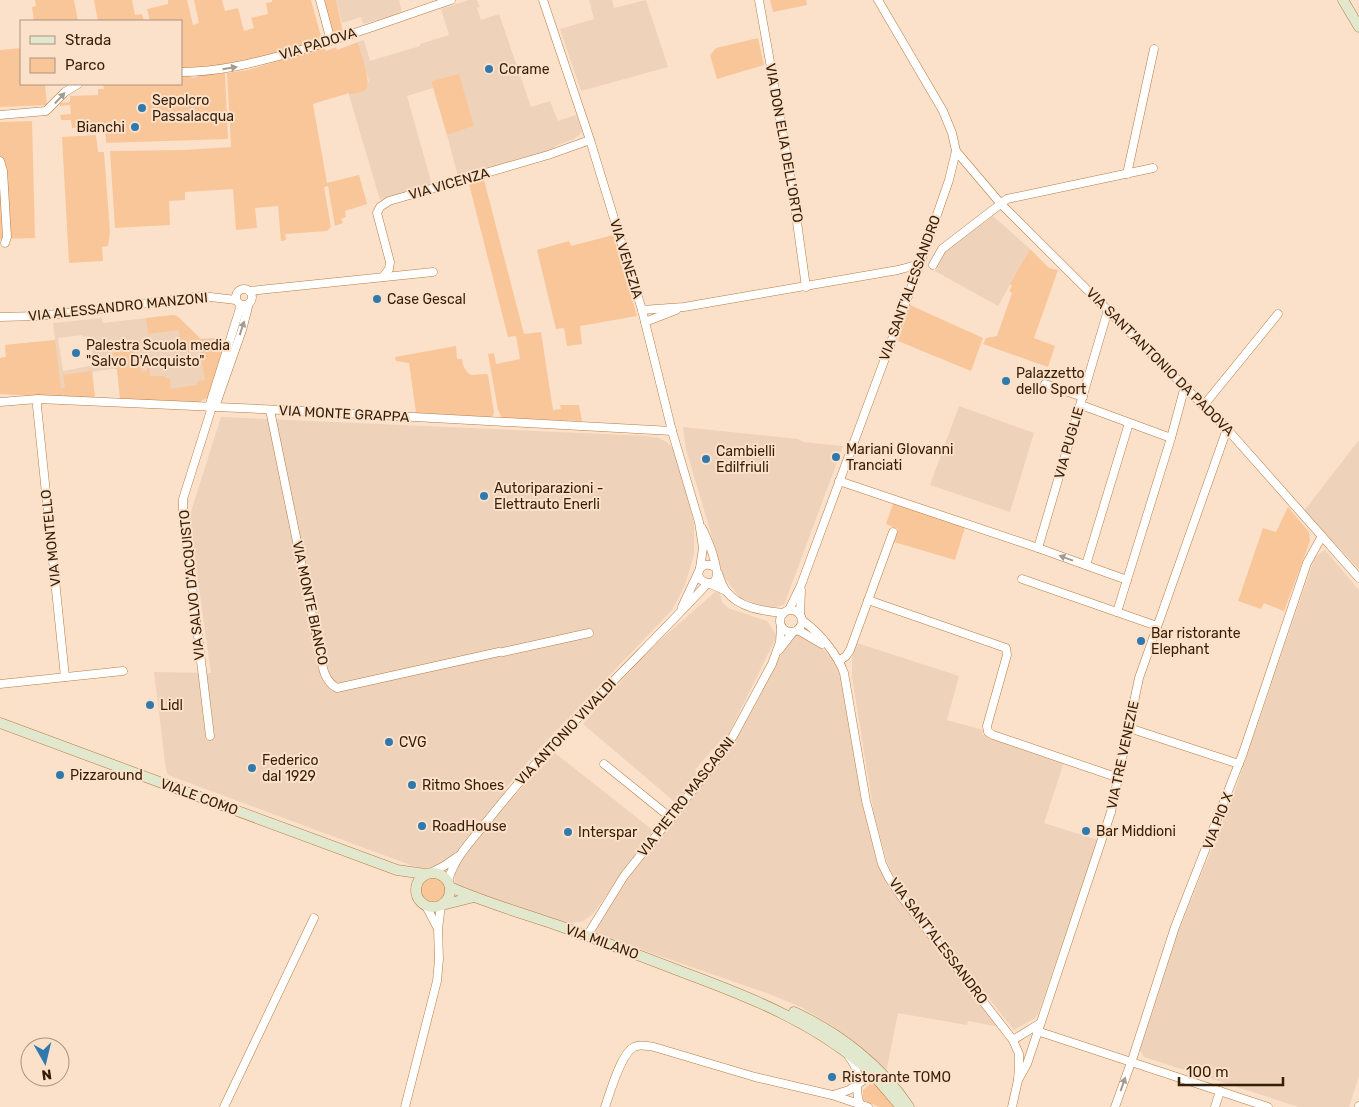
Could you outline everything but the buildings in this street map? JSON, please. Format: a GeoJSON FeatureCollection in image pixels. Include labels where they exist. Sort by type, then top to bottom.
{"type":"FeatureCollection","features":[{"type":"Feature","properties":{"kind":"main road"},"geometry":{"type":"LineString","coordinates":[[1343,0],[1359,27]]}},
{"type":"Feature","properties":{"kind":"main road","name":"VIALE COMO"},"geometry":{"type":"LineString","coordinates":[[0,723],[397,870],[428,873]]}},
{"type":"Feature","properties":{"kind":"main road"},"geometry":{"type":"LineString","coordinates":[[397,870],[416,892]]}},
{"type":"Feature","properties":{"kind":"main road"},"geometry":{"type":"LineString","coordinates":[[441,905],[450,894],[449,884],[444,876],[437,873],[428,873],[419,879],[416,885],[417,898],[426,906],[431,907],[441,905],[474,898]]}},
{"type":"Feature","properties":{"kind":"main road","name":"VIA MILANO"},"geometry":{"type":"LineString","coordinates":[[449,884],[474,898],[587,936],[729,989],[779,1005],[824,1028],[864,1057],[902,1101]]}},
{"type":"Feature","properties":{"kind":"main road","name":"VIA MILANO"},"geometry":{"type":"LineString","coordinates":[[729,989],[802,1023],[844,1051],[902,1101]]}},
{"type":"Feature","properties":{"kind":"street"},"geometry":{"type":"LineString","coordinates":[[320,0],[331,42]]}},
{"type":"Feature","properties":{"kind":"street","name":"VIA PADOVA"},"geometry":{"type":"LineString","coordinates":[[182,72],[221,70],[241,66],[331,42],[451,0]]}},
{"type":"Feature","properties":{"kind":"street","name":"VIA VENEZIA"},"geometry":{"type":"LineString","coordinates":[[542,0],[590,140],[642,310],[672,431],[699,522],[703,548],[699,570]]}},
{"type":"Feature","properties":{"kind":"street","name":"VIA DON ELIA DELL'ORTO"},"geometry":{"type":"LineString","coordinates":[[759,0],[792,186],[806,286]]}},
{"type":"Feature","properties":{"kind":"street","name":"VIA SANT'ALESSANDRO"},"geometry":{"type":"LineString","coordinates":[[833,653],[819,642],[796,631],[786,631],[783,618],[802,585],[920,264],[949,180],[956,151],[952,133],[943,111],[878,0]]}},
{"type":"Feature","properties":{"kind":"street"},"geometry":{"type":"LineString","coordinates":[[1127,174],[1154,49]]}},
{"type":"Feature","properties":{"kind":"street"},"geometry":{"type":"LineString","coordinates":[[0,115],[42,113],[50,109],[65,92],[76,85]]}},
{"type":"Feature","properties":{"kind":"street","name":"VIA VICENZA"},"geometry":{"type":"LineString","coordinates":[[383,277],[389,269],[390,262],[377,213],[380,207],[389,202],[548,155],[590,140]]}},
{"type":"Feature","properties":{"kind":"street","name":"VIA SANT'ANTONIO DA PADOVA"},"geometry":{"type":"LineString","coordinates":[[956,151],[1001,204],[1186,386],[1227,429],[1359,578]]}},
{"type":"Feature","properties":{"kind":"street"},"geometry":{"type":"LineString","coordinates":[[0,161],[3,171],[5,199],[7,237],[5,243]]}},
{"type":"Feature","properties":{"kind":"street"},"geometry":{"type":"LineString","coordinates":[[933,265],[942,249],[1001,204],[1015,197],[1153,168]]}},
{"type":"Feature","properties":{"kind":"street"},"geometry":{"type":"LineString","coordinates":[[642,310],[684,307],[898,270],[920,264]]}},
{"type":"Feature","properties":{"kind":"street"},"geometry":{"type":"LineString","coordinates":[[898,270],[915,276]]}},
{"type":"Feature","properties":{"kind":"street","name":"VIA ALESSANDRO MANZONI"},"geometry":{"type":"LineString","coordinates":[[0,317],[37,316],[87,311],[202,296],[245,299],[267,290],[433,272]]}},
{"type":"Feature","properties":{"kind":"street","name":"VIA SALVO D'ACQUISTO"},"geometry":{"type":"LineString","coordinates":[[210,736],[183,512],[184,499],[245,299]]}},
{"type":"Feature","properties":{"kind":"street"},"geometry":{"type":"LineString","coordinates":[[645,322],[684,307]]}},
{"type":"Feature","properties":{"kind":"street","name":"VIA PUGLIE"},"geometry":{"type":"LineString","coordinates":[[1038,548],[1108,310]]}},
{"type":"Feature","properties":{"kind":"street"},"geometry":{"type":"LineString","coordinates":[[1204,405],[1278,314]]}},
{"type":"Feature","properties":{"kind":"street"},"geometry":{"type":"LineString","coordinates":[[1045,384],[1129,423],[1171,438]]}},
{"type":"Feature","properties":{"kind":"street"},"geometry":{"type":"LineString","coordinates":[[1117,612],[1186,386]]}},
{"type":"Feature","properties":{"kind":"street","name":"VIA MONTE GRAPPA"},"geometry":{"type":"LineString","coordinates":[[0,398],[16,400]]}},
{"type":"Feature","properties":{"kind":"street","name":"VIA MONTE GRAPPA"},"geometry":{"type":"LineString","coordinates":[[0,402],[38,399],[672,431]]}},
{"type":"Feature","properties":{"kind":"street","name":"VIA MONTELLO"},"geometry":{"type":"LineString","coordinates":[[38,399],[37,406],[65,677]]}},
{"type":"Feature","properties":{"kind":"street","name":"VIA MONTE BIANCO"},"geometry":{"type":"LineString","coordinates":[[270,410],[319,649],[326,679],[331,685],[337,688],[589,633]]}},
{"type":"Feature","properties":{"kind":"street"},"geometry":{"type":"LineString","coordinates":[[1086,565],[1129,423]]}},
{"type":"Feature","properties":{"kind":"street","name":"VIA TRE VENEZIE"},"geometry":{"type":"LineString","coordinates":[[1018,1080],[1025,1068],[1034,1043],[1111,812],[1137,686],[1227,429]]}},
{"type":"Feature","properties":{"kind":"street"},"geometry":{"type":"LineString","coordinates":[[839,481],[1127,580]]}},
{"type":"Feature","properties":{"kind":"street","name":"VIA VENEZIA"},"geometry":{"type":"LineString","coordinates":[[699,522],[710,543],[716,570],[724,590]]}},
{"type":"Feature","properties":{"kind":"street"},"geometry":{"type":"LineString","coordinates":[[839,661],[850,650],[893,532]]}},
{"type":"Feature","properties":{"kind":"street","name":"VIA PIO X"},"geometry":{"type":"LineString","coordinates":[[1115,1107],[1175,927],[1240,764],[1307,563],[1322,536]]}},
{"type":"Feature","properties":{"kind":"street"},"geometry":{"type":"LineString","coordinates":[[678,616],[699,570],[705,564],[710,564],[716,570],[717,578],[713,582],[708,583]]}},
{"type":"Feature","properties":{"kind":"street"},"geometry":{"type":"LineString","coordinates":[[699,570],[703,582],[724,590],[740,603],[783,618],[795,610],[801,617]]}},
{"type":"Feature","properties":{"kind":"street"},"geometry":{"type":"LineString","coordinates":[[1022,579],[1157,626]]}},
{"type":"Feature","properties":{"kind":"street","name":"VIA ANTONIO VIVALDI"},"geometry":{"type":"LineString","coordinates":[[461,854],[510,792],[708,583]]}},
{"type":"Feature","properties":{"kind":"street","name":"VIA SANT'ALESSANDRO"},"geometry":{"type":"LineString","coordinates":[[802,585],[801,617],[839,661],[846,685],[868,812],[886,873],[900,896],[1014,1042]]}},
{"type":"Feature","properties":{"kind":"street"},"geometry":{"type":"LineString","coordinates":[[868,600],[1006,648],[1007,654],[987,726],[988,732],[1119,778]]}},
{"type":"Feature","properties":{"kind":"street","name":"VIA PIETRO MASCAGNI"},"geometry":{"type":"LineString","coordinates":[[777,653],[796,631],[801,617]]}},
{"type":"Feature","properties":{"kind":"street","name":"VIA PIETRO MASCAGNI"},"geometry":{"type":"LineString","coordinates":[[587,936],[624,876],[727,746],[762,686],[777,653],[783,618]]}},
{"type":"Feature","properties":{"kind":"street"},"geometry":{"type":"LineString","coordinates":[[0,684],[123,671]]}},
{"type":"Feature","properties":{"kind":"street"},"geometry":{"type":"LineString","coordinates":[[1129,728],[1240,764]]}},
{"type":"Feature","properties":{"kind":"street"},"geometry":{"type":"LineString","coordinates":[[604,764],[671,818]]}},
{"type":"Feature","properties":{"kind":"street"},"geometry":{"type":"LineString","coordinates":[[428,873],[444,866],[461,854]]}},
{"type":"Feature","properties":{"kind":"street"},"geometry":{"type":"LineString","coordinates":[[449,884],[454,864],[461,854]]}},
{"type":"Feature","properties":{"kind":"street"},"geometry":{"type":"LineString","coordinates":[[405,1107],[437,982],[439,959],[438,929],[441,905]]}},
{"type":"Feature","properties":{"kind":"street"},"geometry":{"type":"LineString","coordinates":[[426,906],[438,929]]}},
{"type":"Feature","properties":{"kind":"street"},"geometry":{"type":"LineString","coordinates":[[224,1107],[314,918]]}},
{"type":"Feature","properties":{"kind":"street"},"geometry":{"type":"LineString","coordinates":[[1014,1042],[1038,1028],[1268,1107]]}},
{"type":"Feature","properties":{"kind":"street"},"geometry":{"type":"LineString","coordinates":[[1014,1042],[1024,1048],[1034,1043]]}},
{"type":"Feature","properties":{"kind":"street"},"geometry":{"type":"LineString","coordinates":[[1012,1107],[1018,1080],[1019,1062],[1014,1042]]}},
{"type":"Feature","properties":{"kind":"street"},"geometry":{"type":"LineString","coordinates":[[605,1107],[625,1056],[630,1050],[638,1046],[654,1047],[748,1075],[832,1095],[864,1106]]}},
{"type":"Feature","properties":{"kind":"street"},"geometry":{"type":"LineString","coordinates":[[844,1051],[856,1068],[858,1098],[864,1106]]}},
{"type":"Feature","properties":{"kind":"street"},"geometry":{"type":"LineString","coordinates":[[832,1095],[847,1091],[867,1078],[874,1076],[880,1078],[889,1086],[902,1101]]}},
{"type":"Feature","properties":{"kind":"street"},"geometry":{"type":"LineString","coordinates":[[1216,1107],[1220,1091]]}},
{"type":"Feature","properties":{"kind":"shaded area"},"geometry":{"type":"Polygon","coordinates":[[[336,0],[399,0],[402,13],[363,24],[361,17],[342,23],[336,0]]]}},
{"type":"Feature","properties":{"kind":"shaded area"},"geometry":{"type":"Polygon","coordinates":[[[469,0],[477,0],[480,7],[477,8],[481,20],[499,14],[531,107],[550,101],[558,121],[576,115],[582,132],[574,139],[555,146],[553,152],[459,180],[447,135],[474,126],[459,75],[431,81],[433,88],[407,96],[432,185],[380,200],[349,95],[365,90],[369,81],[358,42],[364,40],[370,61],[420,46],[420,44],[449,35],[441,9],[469,0]]]}},
{"type":"Feature","properties":{"kind":"shaded area"},"geometry":{"type":"Polygon","coordinates":[[[589,0],[612,0],[614,8],[646,0],[668,67],[581,91],[560,29],[594,19],[589,0]]]}},
{"type":"Feature","properties":{"kind":"shaded area"},"geometry":{"type":"Polygon","coordinates":[[[993,216],[1030,249],[998,306],[935,271],[945,251],[993,216]]]}},
{"type":"Feature","properties":{"kind":"shaded area"},"geometry":{"type":"Polygon","coordinates":[[[173,315],[177,316],[201,339],[221,338],[223,348],[208,398],[120,399],[117,368],[92,372],[95,398],[0,394],[0,358],[6,357],[5,345],[55,340],[53,323],[102,318],[103,323],[173,315]],[[82,335],[58,338],[63,371],[94,365],[90,336],[83,337],[82,335]]]}},
{"type":"Feature","properties":{"kind":"shaded area"},"geometry":{"type":"Polygon","coordinates":[[[959,406],[1034,433],[1010,512],[930,485],[959,406]]]}},
{"type":"Feature","properties":{"kind":"shaded area"},"geometry":{"type":"Polygon","coordinates":[[[221,417],[648,436],[659,438],[668,443],[673,449],[677,457],[694,523],[694,555],[685,585],[672,610],[539,749],[504,790],[512,798],[555,753],[655,832],[626,867],[593,914],[583,921],[567,924],[460,889],[455,882],[454,875],[442,867],[421,868],[413,866],[168,775],[154,672],[211,673],[189,518],[221,417]]]}},
{"type":"Feature","properties":{"kind":"shaded area"},"geometry":{"type":"Polygon","coordinates":[[[683,427],[798,439],[803,442],[843,446],[784,605],[770,608],[740,598],[724,577],[686,449],[683,427]]]}},
{"type":"Feature","properties":{"kind":"shaded area"},"geometry":{"type":"Polygon","coordinates":[[[1359,440],[1359,569],[1304,511],[1359,440]]]}},
{"type":"Feature","properties":{"kind":"shaded area"},"geometry":{"type":"Polygon","coordinates":[[[1325,550],[1359,590],[1359,1076],[1349,1107],[1299,1107],[1144,1057],[1140,1050],[1178,933],[1232,799],[1315,557],[1325,550]]]}},
{"type":"Feature","properties":{"kind":"shaded area"},"geometry":{"type":"Polygon","coordinates":[[[715,592],[720,593],[722,602],[728,608],[767,621],[777,636],[724,743],[721,740],[695,770],[700,775],[676,803],[583,724],[649,650],[715,592]]]}},
{"type":"Feature","properties":{"kind":"shaded area"},"geometry":{"type":"Polygon","coordinates":[[[799,634],[819,645],[831,657],[840,675],[880,866],[891,889],[1000,1027],[968,1021],[967,1025],[898,1013],[886,1073],[858,1046],[831,1025],[801,1007],[594,933],[622,883],[721,759],[741,730],[780,656],[795,635],[799,634]]]}},
{"type":"Feature","properties":{"kind":"shaded area"},"geometry":{"type":"Polygon","coordinates":[[[857,643],[959,676],[947,720],[983,730],[982,734],[1064,762],[1044,823],[1098,840],[1038,1014],[1035,1018],[1014,1030],[896,881],[887,862],[874,814],[852,677],[852,657],[857,643]]]}},
{"type":"Feature","properties":{"kind":"green space"},"geometry":{"type":"Polygon","coordinates":[[[35,0],[74,0],[78,20],[34,20],[32,7],[36,6],[35,0]]]}},
{"type":"Feature","properties":{"kind":"green space"},"geometry":{"type":"Polygon","coordinates":[[[94,0],[132,0],[135,15],[142,14],[144,20],[98,20],[94,0]]]}},
{"type":"Feature","properties":{"kind":"green space"},"geometry":{"type":"Polygon","coordinates":[[[168,0],[187,0],[193,25],[199,23],[194,0],[222,0],[225,11],[238,8],[244,31],[254,28],[251,18],[268,14],[266,3],[272,2],[272,0],[311,0],[322,40],[251,61],[220,66],[182,68],[182,20],[150,20],[147,9],[168,4],[168,0]]]}},
{"type":"Feature","properties":{"kind":"green space"},"geometry":{"type":"Polygon","coordinates":[[[322,0],[336,0],[343,32],[333,35],[322,0]]]}},
{"type":"Feature","properties":{"kind":"green space"},"geometry":{"type":"Polygon","coordinates":[[[770,0],[806,0],[807,5],[773,12],[770,0]]]}},
{"type":"Feature","properties":{"kind":"green space"},"geometry":{"type":"Polygon","coordinates":[[[758,38],[764,65],[717,79],[710,55],[716,48],[758,38]]]}},
{"type":"Feature","properties":{"kind":"green space"},"geometry":{"type":"Polygon","coordinates":[[[358,42],[368,81],[365,90],[313,104],[327,183],[359,175],[367,204],[345,211],[346,217],[341,219],[343,223],[335,226],[328,186],[324,187],[331,227],[327,231],[285,234],[286,240],[281,241],[278,206],[255,208],[257,228],[236,230],[233,189],[185,192],[185,200],[169,201],[170,225],[115,228],[110,151],[231,147],[227,73],[248,70],[324,47],[326,51],[336,47],[337,50],[358,42]]]}},
{"type":"Feature","properties":{"kind":"green space"},"geometry":{"type":"Polygon","coordinates":[[[20,48],[20,85],[45,85],[47,105],[0,107],[0,50],[20,48]]]}},
{"type":"Feature","properties":{"kind":"green space"},"geometry":{"type":"Polygon","coordinates":[[[225,73],[228,139],[106,143],[105,126],[72,128],[71,120],[61,120],[60,115],[71,114],[70,105],[60,106],[60,103],[70,102],[70,96],[98,95],[98,89],[104,89],[103,85],[182,85],[182,74],[188,74],[192,78],[200,74],[225,73]]]}},
{"type":"Feature","properties":{"kind":"green space"},"geometry":{"type":"Polygon","coordinates":[[[459,74],[474,126],[447,135],[431,81],[459,74]]]}},
{"type":"Feature","properties":{"kind":"green space"},"geometry":{"type":"Polygon","coordinates":[[[32,121],[35,238],[0,239],[0,122],[32,121]]]}},
{"type":"Feature","properties":{"kind":"green space"},"geometry":{"type":"Polygon","coordinates":[[[96,135],[98,152],[104,152],[110,232],[108,246],[102,247],[103,261],[69,263],[62,137],[96,135]]]}},
{"type":"Feature","properties":{"kind":"green space"},"geometry":{"type":"Polygon","coordinates":[[[484,180],[524,334],[541,332],[553,410],[561,409],[560,405],[579,405],[582,421],[502,418],[498,410],[488,354],[494,353],[496,364],[520,359],[516,336],[508,337],[469,184],[484,180]]]}},
{"type":"Feature","properties":{"kind":"green space"},"geometry":{"type":"Polygon","coordinates":[[[613,235],[637,316],[580,326],[582,344],[567,346],[564,328],[556,329],[537,250],[569,241],[571,246],[613,235]]]}},
{"type":"Feature","properties":{"kind":"green space"},"geometry":{"type":"Polygon","coordinates":[[[1030,249],[1049,268],[1058,270],[1034,338],[1055,346],[1048,367],[983,344],[986,338],[997,336],[1012,293],[1009,291],[1012,286],[1010,284],[1030,249]]]}},
{"type":"Feature","properties":{"kind":"green space"},"geometry":{"type":"Polygon","coordinates":[[[910,305],[983,338],[971,371],[898,341],[910,305]]]}},
{"type":"Feature","properties":{"kind":"green space"},"geometry":{"type":"Polygon","coordinates":[[[177,316],[201,339],[221,338],[221,340],[201,344],[196,350],[182,352],[179,330],[148,334],[146,318],[177,316]]]}},
{"type":"Feature","properties":{"kind":"green space"},"geometry":{"type":"Polygon","coordinates":[[[55,340],[61,388],[65,388],[63,375],[92,371],[95,398],[64,397],[64,394],[61,397],[0,394],[0,358],[6,357],[5,345],[55,340]]]}},
{"type":"Feature","properties":{"kind":"green space"},"geometry":{"type":"Polygon","coordinates":[[[211,344],[222,344],[223,348],[208,398],[196,403],[120,399],[113,352],[133,350],[136,365],[145,364],[145,366],[141,367],[142,372],[147,371],[147,368],[149,368],[150,376],[170,378],[171,389],[197,385],[197,381],[205,380],[200,354],[203,347],[211,344]]]}},
{"type":"Feature","properties":{"kind":"green space"},"geometry":{"type":"Polygon","coordinates":[[[456,346],[457,359],[462,359],[465,368],[471,375],[488,375],[493,416],[416,413],[409,363],[396,361],[395,357],[456,346]]]}},
{"type":"Feature","properties":{"kind":"green space"},"geometry":{"type":"Polygon","coordinates":[[[894,501],[966,524],[955,560],[894,542],[898,529],[886,524],[894,501]]]}},
{"type":"Feature","properties":{"kind":"green space"},"geometry":{"type":"Polygon","coordinates":[[[1288,507],[1309,532],[1310,541],[1284,611],[1264,603],[1261,609],[1238,601],[1263,528],[1276,532],[1288,507]]]}},
{"type":"Feature","properties":{"kind":"green space"},"geometry":{"type":"Polygon","coordinates":[[[433,876],[443,880],[447,890],[443,900],[433,904],[423,900],[419,890],[423,880],[433,876]]]}},
{"type":"Feature","properties":{"kind":"green space"},"geometry":{"type":"Polygon","coordinates":[[[870,1084],[877,1085],[893,1103],[893,1107],[879,1107],[863,1100],[863,1090],[870,1084]]]}},
{"type":"Feature","properties":{"kind":"place","name":"Corame"},"geometry":{"type":"Point","coordinates":[489,69]}},
{"type":"Feature","properties":{"kind":"place","name":"Sepolcro Passalacqua"},"geometry":{"type":"Point","coordinates":[142,108]}},
{"type":"Feature","properties":{"kind":"place","name":"Bianchi"},"geometry":{"type":"Point","coordinates":[135,127]}},
{"type":"Feature","properties":{"kind":"place","name":"Case Gescal"},"geometry":{"type":"Point","coordinates":[377,299]}},
{"type":"Feature","properties":{"kind":"place","name":"Palestra Scuola media \"Salvo D'Acquisto\""},"geometry":{"type":"Point","coordinates":[76,353]}},
{"type":"Feature","properties":{"kind":"place","name":"Palazzetto dello Sport"},"geometry":{"type":"Point","coordinates":[1006,381]}},
{"type":"Feature","properties":{"kind":"place","name":"Mariani GIovanni Tranciati"},"geometry":{"type":"Point","coordinates":[836,457]}},
{"type":"Feature","properties":{"kind":"place","name":"Cambielli Edilfriuli"},"geometry":{"type":"Point","coordinates":[706,459]}},
{"type":"Feature","properties":{"kind":"place","name":"Autoriparazioni - Elettrauto Enerli"},"geometry":{"type":"Point","coordinates":[484,496]}},
{"type":"Feature","properties":{"kind":"place","name":"Bar ristorante Elephant"},"geometry":{"type":"Point","coordinates":[1141,641]}},
{"type":"Feature","properties":{"kind":"place","name":"Lidl"},"geometry":{"type":"Point","coordinates":[150,705]}},
{"type":"Feature","properties":{"kind":"place","name":"CVG"},"geometry":{"type":"Point","coordinates":[389,742]}},
{"type":"Feature","properties":{"kind":"place","name":"Federico dal 1929"},"geometry":{"type":"Point","coordinates":[252,768]}},
{"type":"Feature","properties":{"kind":"place","name":"Pizzaround"},"geometry":{"type":"Point","coordinates":[60,775]}},
{"type":"Feature","properties":{"kind":"place","name":"Ritmo Shoes"},"geometry":{"type":"Point","coordinates":[412,785]}},
{"type":"Feature","properties":{"kind":"place","name":"RoadHouse"},"geometry":{"type":"Point","coordinates":[422,826]}},
{"type":"Feature","properties":{"kind":"place","name":"Bar Middioni"},"geometry":{"type":"Point","coordinates":[1086,831]}},
{"type":"Feature","properties":{"kind":"place","name":"Interspar"},"geometry":{"type":"Point","coordinates":[568,832]}},
{"type":"Feature","properties":{"kind":"place","name":"Ristorante TOMO"},"geometry":{"type":"Point","coordinates":[832,1077]}}]}
